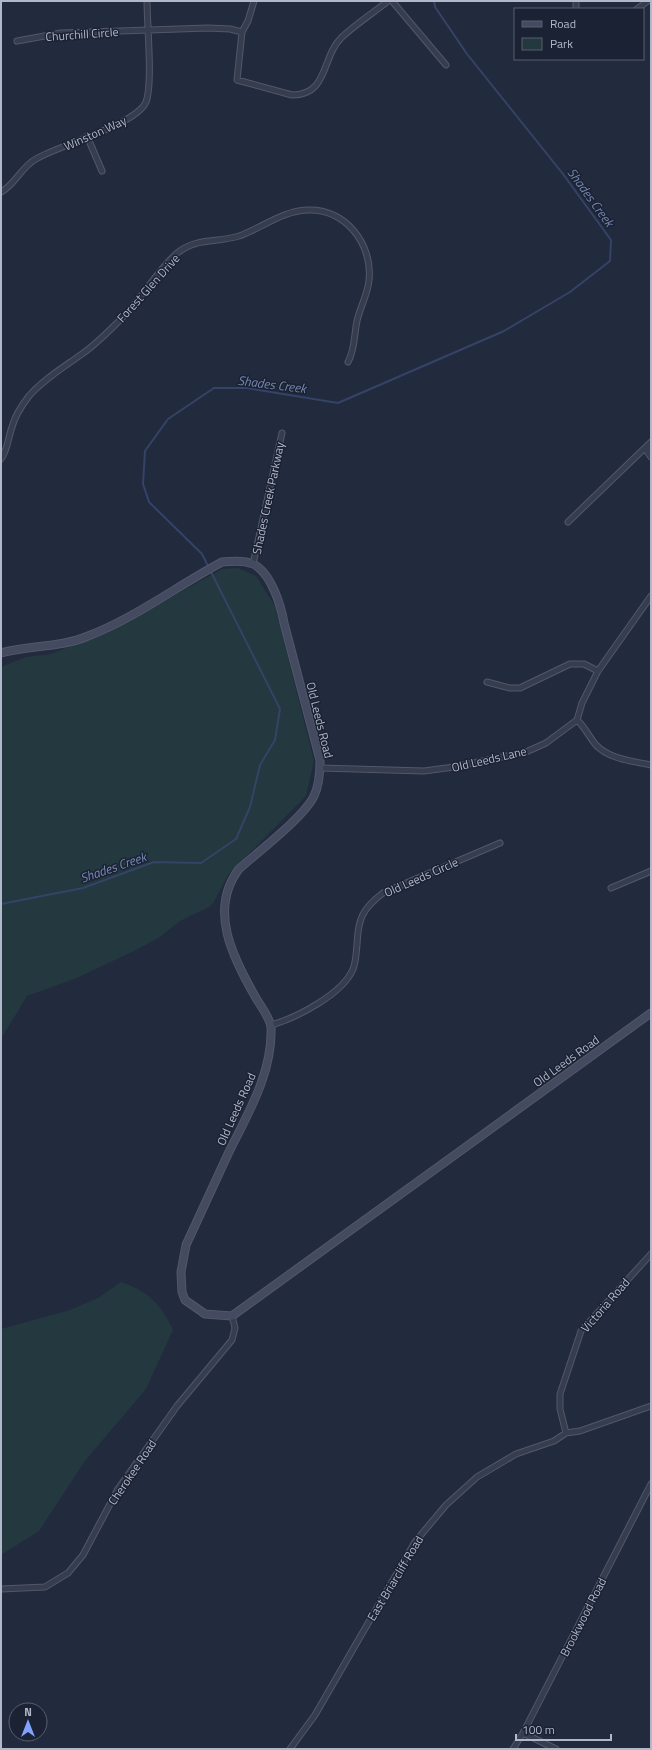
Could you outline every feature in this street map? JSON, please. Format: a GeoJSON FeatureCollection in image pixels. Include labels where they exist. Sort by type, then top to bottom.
{"type":"FeatureCollection","features":[{"type":"Feature","properties":{"kind":"main road"},"geometry":{"type":"LineString","coordinates":[[1,653],[13,649],[54,645],[87,637],[113,625],[222,562],[232,560],[253,564]]}},
{"type":"Feature","properties":{"kind":"main road","name":"Old Leeds Road"},"geometry":{"type":"LineString","coordinates":[[253,564],[268,578],[280,602],[284,623],[320,760],[320,768],[314,795],[306,809],[239,869],[232,878],[226,891],[224,906],[225,925],[231,946],[252,992],[271,1025],[269,1054],[259,1088],[186,1245],[181,1272],[182,1292],[185,1300],[205,1314],[232,1316],[651,1013]]}},
{"type":"Feature","properties":{"kind":"street","name":"Winston Way"},"geometry":{"type":"LineString","coordinates":[[1,192],[9,188],[20,172],[36,159],[132,116],[145,103],[149,85],[147,1]]}},
{"type":"Feature","properties":{"kind":"street"},"geometry":{"type":"LineString","coordinates":[[254,1],[248,21],[242,32],[237,80],[292,94],[301,94],[313,90],[319,83],[331,52],[341,37],[388,1]]}},
{"type":"Feature","properties":{"kind":"street"},"geometry":{"type":"LineString","coordinates":[[392,1],[446,64]]}},
{"type":"Feature","properties":{"kind":"street"},"geometry":{"type":"LineString","coordinates":[[638,8],[648,1]]}},
{"type":"Feature","properties":{"kind":"street","name":"Churchill Circle"},"geometry":{"type":"LineString","coordinates":[[18,42],[61,33],[208,28],[230,29],[242,32]]}},
{"type":"Feature","properties":{"kind":"street"},"geometry":{"type":"LineString","coordinates":[[87,136],[102,171]]}},
{"type":"Feature","properties":{"kind":"street","name":"Forest Glen Drive"},"geometry":{"type":"LineString","coordinates":[[1,459],[6,452],[12,426],[18,413],[30,396],[43,382],[84,353],[120,320],[176,254],[193,243],[238,236],[288,213],[308,210],[328,213],[351,226],[367,251],[369,260],[369,281],[357,321],[352,355],[348,362]]}},
{"type":"Feature","properties":{"kind":"street","name":"Shades Creek Parkway"},"geometry":{"type":"LineString","coordinates":[[253,564],[282,433]]}},
{"type":"Feature","properties":{"kind":"street"},"geometry":{"type":"LineString","coordinates":[[568,522],[651,442]]}},
{"type":"Feature","properties":{"kind":"street"},"geometry":{"type":"LineString","coordinates":[[651,446],[646,450],[651,457]]}},
{"type":"Feature","properties":{"kind":"street"},"geometry":{"type":"LineString","coordinates":[[651,596],[598,671],[582,704],[577,720],[585,728],[596,745],[612,756],[651,765]]}},
{"type":"Feature","properties":{"kind":"street"},"geometry":{"type":"LineString","coordinates":[[487,682],[510,688],[520,688],[570,664],[584,664],[598,671]]}},
{"type":"Feature","properties":{"kind":"street","name":"Old Leeds Lane"},"geometry":{"type":"LineString","coordinates":[[320,768],[424,771],[454,768],[526,752],[546,743],[577,720]]}},
{"type":"Feature","properties":{"kind":"street","name":"Old Leeds Circle"},"geometry":{"type":"LineString","coordinates":[[271,1025],[284,1022],[333,994],[346,981],[353,969],[356,957],[358,926],[367,906],[383,893],[500,843]]}},
{"type":"Feature","properties":{"kind":"street"},"geometry":{"type":"LineString","coordinates":[[611,888],[651,871]]}},
{"type":"Feature","properties":{"kind":"street","name":"Victoria Road"},"geometry":{"type":"LineString","coordinates":[[566,1432],[560,1409],[560,1394],[581,1331],[651,1254]]}},
{"type":"Feature","properties":{"kind":"street","name":"Cherokee Road"},"geometry":{"type":"LineString","coordinates":[[1,1589],[45,1587],[68,1573],[83,1555],[118,1490],[177,1406],[232,1340],[235,1328],[232,1316]]}},
{"type":"Feature","properties":{"kind":"street","name":"East Briarcliff Road"},"geometry":{"type":"LineString","coordinates":[[290,1749],[315,1715],[415,1542],[446,1505],[477,1477],[516,1454],[554,1441],[566,1432],[580,1432],[651,1406]]}},
{"type":"Feature","properties":{"kind":"street","name":"Brookwood Road"},"geometry":{"type":"LineString","coordinates":[[513,1749],[524,1733],[651,1484]]}},
{"type":"Feature","properties":{"kind":"street"},"geometry":{"type":"LineString","coordinates":[[524,1733],[556,1749]]}},
{"type":"Feature","properties":{"kind":"green space"},"geometry":{"type":"Polygon","coordinates":[[[238,568],[256,576],[275,606],[314,761],[306,796],[228,875],[214,902],[209,907],[180,921],[160,937],[136,950],[77,978],[27,996],[1,1039],[1,667],[26,657],[51,654],[71,646],[147,611],[222,569],[238,568]]]}},
{"type":"Feature","properties":{"kind":"green space"},"geometry":{"type":"Polygon","coordinates":[[[121,1282],[139,1290],[153,1300],[164,1313],[173,1330],[146,1389],[85,1461],[39,1531],[1,1555],[1,1329],[70,1310],[98,1298],[121,1282]]]}},
{"type":"Feature","properties":{"kind":"waterway","name":"Shades Creek"},"geometry":{"type":"LineString","coordinates":[[1,904],[83,888],[154,862],[201,863],[236,839],[250,807],[260,765],[275,740],[280,709],[202,554],[149,502],[143,484],[145,451],[168,419],[214,388],[247,388],[338,403],[504,331],[570,292],[610,261],[611,240],[563,174],[467,54],[435,7],[434,1]]}}]}
